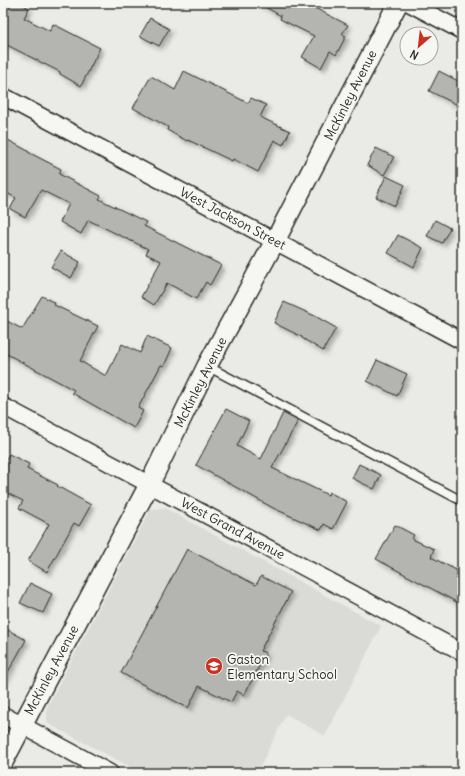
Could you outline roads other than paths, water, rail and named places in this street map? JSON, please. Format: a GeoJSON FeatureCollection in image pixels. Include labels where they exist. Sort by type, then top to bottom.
{"type":"FeatureCollection","features":[{"type":"Feature","properties":{"kind":"street","name":"McKinley Avenue"},"geometry":{"type":"LineString","coordinates":[[3,762],[150,483],[207,366],[275,241],[398,3]]}},
{"type":"Feature","properties":{"kind":"street"},"geometry":{"type":"LineString","coordinates":[[409,3],[462,31]]}},
{"type":"Feature","properties":{"kind":"street","name":"West Jackson Street"},"geometry":{"type":"LineString","coordinates":[[3,96],[462,341]]}},
{"type":"Feature","properties":{"kind":"street","name":"West Grand Avenue"},"geometry":{"type":"LineString","coordinates":[[3,406],[150,483],[462,652]]}},
{"type":"Feature","properties":{"kind":"street"},"geometry":{"type":"LineString","coordinates":[[3,715],[110,773]]}},
{"type":"Feature","properties":{"kind":"lane"},"geometry":{"type":"LineString","coordinates":[[207,366],[462,501]]}},
{"type":"Feature","properties":{"kind":"place","name":"Gaston Elementary School"},"geometry":{"type":"Point","coordinates":[214,666]}}]}
